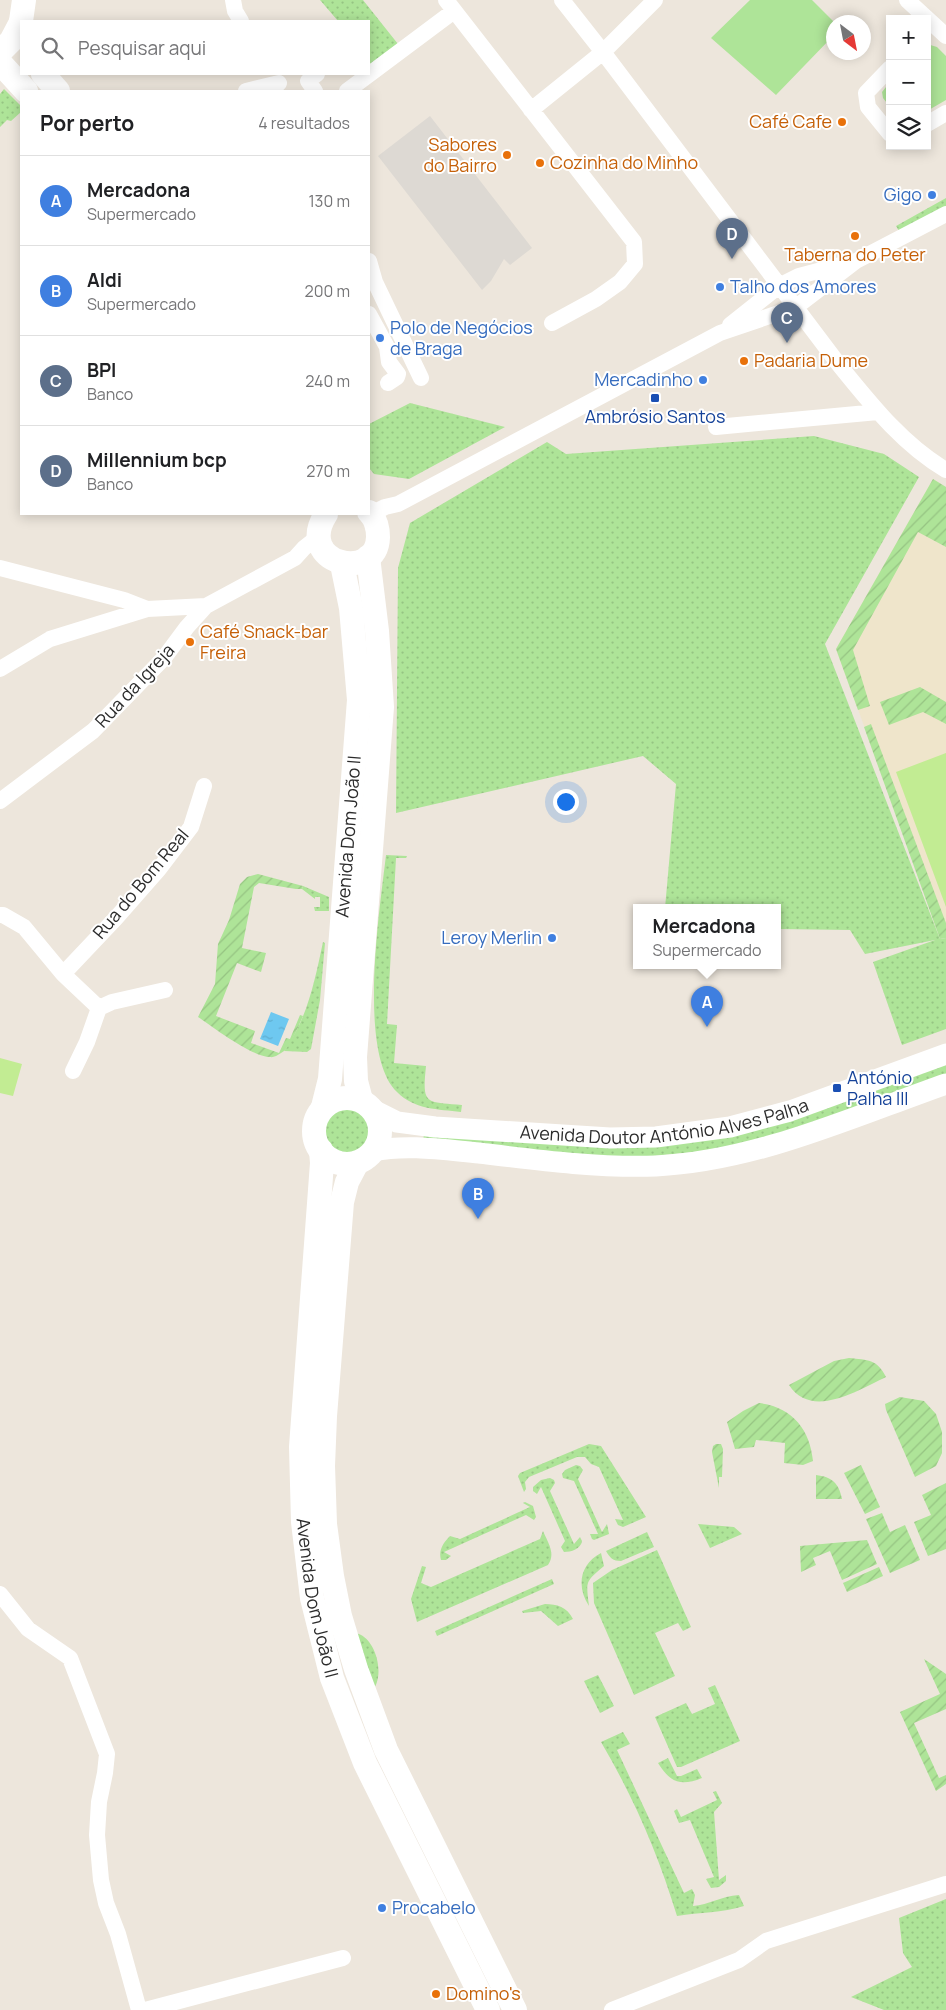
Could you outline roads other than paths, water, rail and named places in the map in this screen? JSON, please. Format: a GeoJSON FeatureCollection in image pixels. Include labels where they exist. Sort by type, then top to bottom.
{"type":"FeatureCollection","features":[{"type":"Feature","properties":{"kind":"main road"},"geometry":{"type":"LineString","coordinates":[[0,52],[11,41],[20,22]]}},
{"type":"Feature","properties":{"kind":"main road"},"geometry":{"type":"LineString","coordinates":[[20,26],[18,35],[20,40]]}},
{"type":"Feature","properties":{"kind":"main road"},"geometry":{"type":"LineString","coordinates":[[0,65],[25,90]]}},
{"type":"Feature","properties":{"kind":"main road"},"geometry":{"type":"LineString","coordinates":[[44,75],[57,90]]}},
{"type":"Feature","properties":{"kind":"main road"},"geometry":{"type":"LineString","coordinates":[[325,515],[321,522],[328,551],[360,562],[368,557],[378,543],[372,518]]}},
{"type":"Feature","properties":{"kind":"main road","name":"Avenida Dom João II"},"geometry":{"type":"LineString","coordinates":[[328,551],[351,608],[359,700],[330,1079],[323,1108],[317,1115],[314,1124],[314,1134],[321,1150],[322,1163],[301,1447],[302,1522],[312,1598],[332,1678],[365,1763],[488,2010]]}},
{"type":"Feature","properties":{"kind":"main road","name":"Avenida Dom João II"},"geometry":{"type":"LineString","coordinates":[[368,557],[377,631],[382,707],[355,1057],[356,1081],[380,1127],[380,1135],[347,1182],[342,1202],[324,1438],[326,1524],[332,1576],[340,1616],[386,1750],[515,2010]]}},
{"type":"Feature","properties":{"kind":"main road"},"geometry":{"type":"LineString","coordinates":[[323,1108],[337,1099],[345,1097],[368,1106]]}},
{"type":"Feature","properties":{"kind":"main road"},"geometry":{"type":"LineString","coordinates":[[321,1150],[327,1158],[347,1165],[365,1157]]}},
{"type":"Feature","properties":{"kind":"street"},"geometry":{"type":"LineString","coordinates":[[233,0],[235,11],[240,20]]}},
{"type":"Feature","properties":{"kind":"street"},"geometry":{"type":"LineString","coordinates":[[562,0],[840,366],[878,412],[917,451],[946,470]]}},
{"type":"Feature","properties":{"kind":"street"},"geometry":{"type":"LineString","coordinates":[[531,110],[603,52],[655,0]]}},
{"type":"Feature","properties":{"kind":"street"},"geometry":{"type":"LineString","coordinates":[[907,0],[937,31]]}},
{"type":"Feature","properties":{"kind":"street"},"geometry":{"type":"LineString","coordinates":[[370,68],[450,6],[634,242],[635,264],[620,282],[596,299],[552,323]]}},
{"type":"Feature","properties":{"kind":"street"},"geometry":{"type":"LineString","coordinates":[[886,72],[866,93],[868,107],[886,129]]}},
{"type":"Feature","properties":{"kind":"street"},"geometry":{"type":"LineString","coordinates":[[314,90],[308,81],[316,75]]}},
{"type":"Feature","properties":{"kind":"street"},"geometry":{"type":"LineString","coordinates":[[350,83],[360,75]]}},
{"type":"Feature","properties":{"kind":"street"},"geometry":{"type":"LineString","coordinates":[[250,90],[279,83]]}},
{"type":"Feature","properties":{"kind":"street"},"geometry":{"type":"LineString","coordinates":[[372,518],[946,214]]}},
{"type":"Feature","properties":{"kind":"street"},"geometry":{"type":"LineString","coordinates":[[720,332],[788,296],[799,276],[856,261]]}},
{"type":"Feature","properties":{"kind":"street"},"geometry":{"type":"LineString","coordinates":[[370,264],[375,282],[421,378]]}},
{"type":"Feature","properties":{"kind":"street"},"geometry":{"type":"LineString","coordinates":[[370,316],[387,347],[389,362],[398,374],[397,377],[388,383]]}},
{"type":"Feature","properties":{"kind":"street"},"geometry":{"type":"LineString","coordinates":[[716,427],[878,412]]}},
{"type":"Feature","properties":{"kind":"street","name":"Rua da Igreja"},"geometry":{"type":"LineString","coordinates":[[0,801],[93,731],[164,658],[187,626],[206,606],[295,558],[304,548],[328,551]]}},
{"type":"Feature","properties":{"kind":"street"},"geometry":{"type":"LineString","coordinates":[[0,568],[124,600],[147,609]]}},
{"type":"Feature","properties":{"kind":"street"},"geometry":{"type":"LineString","coordinates":[[0,669],[50,639],[147,609],[206,606]]}},
{"type":"Feature","properties":{"kind":"street","name":"Rua do Bom Real"},"geometry":{"type":"LineString","coordinates":[[63,974],[159,869],[191,827],[204,786]]}},
{"type":"Feature","properties":{"kind":"street"},"geometry":{"type":"LineString","coordinates":[[0,915],[24,927],[63,974],[99,1008]]}},
{"type":"Feature","properties":{"kind":"street"},"geometry":{"type":"LineString","coordinates":[[73,1070],[87,1042],[99,1008],[112,1002],[165,990]]}},
{"type":"Feature","properties":{"kind":"street","name":"Avenida Doutor António Alves Palha"},"geometry":{"type":"LineString","coordinates":[[368,1106],[397,1122],[435,1127],[610,1138],[656,1137],[730,1127],[790,1111],[946,1054]]}},
{"type":"Feature","properties":{"kind":"street","name":"Avenida Doutor António Alves Palha"},"geometry":{"type":"LineString","coordinates":[[365,1157],[394,1148],[439,1149],[609,1165],[655,1166],[696,1162],[738,1154],[804,1135],[946,1084]]}},
{"type":"Feature","properties":{"kind":"street"},"geometry":{"type":"LineString","coordinates":[[0,1594],[28,1629],[70,1658],[107,1754],[99,1802],[97,1834],[101,1880],[106,1903],[118,1934],[139,2010]]}},
{"type":"Feature","properties":{"kind":"street"},"geometry":{"type":"LineString","coordinates":[[612,2010],[739,1960],[766,1941],[946,1884]]}},
{"type":"Feature","properties":{"kind":"street"},"geometry":{"type":"LineString","coordinates":[[145,2010],[343,1958]]}},
{"type":"Feature","properties":{"kind":"water"},"geometry":{"type":"Polygon","coordinates":[[[271,1012],[289,1019],[278,1046],[260,1039],[271,1012]]]}},
{"type":"Feature","properties":{"kind":"place","name":"Café Cafe"},"geometry":{"type":"Point","coordinates":[842,122]}},
{"type":"Feature","properties":{"kind":"place","name":"Sabores do Bairro"},"geometry":{"type":"Point","coordinates":[507,155]}},
{"type":"Feature","properties":{"kind":"place","name":"Cozinha do Minho"},"geometry":{"type":"Point","coordinates":[540,163]}},
{"type":"Feature","properties":{"kind":"place","name":"Gigo"},"geometry":{"type":"Point","coordinates":[932,195]}},
{"type":"Feature","properties":{"kind":"place","name":"Taberna do Peter"},"geometry":{"type":"Point","coordinates":[855,236]}},
{"type":"Feature","properties":{"kind":"place","name":"Millennium bcp"},"geometry":{"type":"Point","coordinates":[732,259]}},
{"type":"Feature","properties":{"kind":"place","name":"Talho dos Amores"},"geometry":{"type":"Point","coordinates":[720,287]}},
{"type":"Feature","properties":{"kind":"place","name":"Polo de Negócios de Braga"},"geometry":{"type":"Point","coordinates":[380,338]}},
{"type":"Feature","properties":{"kind":"place","name":"BPI"},"geometry":{"type":"Point","coordinates":[787,343]}},
{"type":"Feature","properties":{"kind":"place","name":"Padaria Dume"},"geometry":{"type":"Point","coordinates":[744,361]}},
{"type":"Feature","properties":{"kind":"place","name":"Mercadinho"},"geometry":{"type":"Point","coordinates":[703,380]}},
{"type":"Feature","properties":{"kind":"place","name":"Ambrósio Santos"},"geometry":{"type":"Point","coordinates":[655,398]}},
{"type":"Feature","properties":{"kind":"place","name":"Café Snack-bar Freira"},"geometry":{"type":"Point","coordinates":[190,642]}},
{"type":"Feature","properties":{"kind":"place","name":"Leroy Merlin"},"geometry":{"type":"Point","coordinates":[552,938]}},
{"type":"Feature","properties":{"kind":"place","name":"Mercadona"},"geometry":{"type":"Point","coordinates":[707,1027]}},
{"type":"Feature","properties":{"kind":"place","name":"António Palha III"},"geometry":{"type":"Point","coordinates":[837,1088]}},
{"type":"Feature","properties":{"kind":"place","name":"Aldi"},"geometry":{"type":"Point","coordinates":[478,1219]}},
{"type":"Feature","properties":{"kind":"place","name":"Procabelo"},"geometry":{"type":"Point","coordinates":[382,1908]}},
{"type":"Feature","properties":{"kind":"place","name":"Domino's"},"geometry":{"type":"Point","coordinates":[436,1994]}}]}
